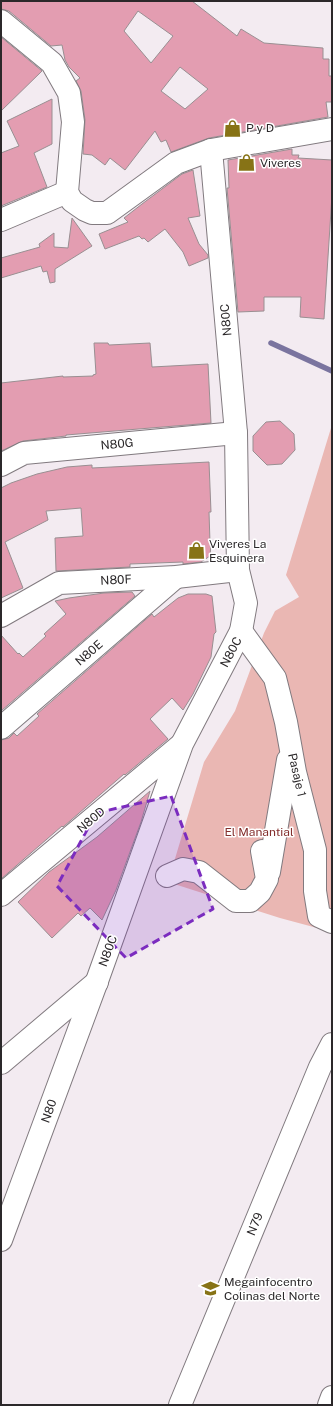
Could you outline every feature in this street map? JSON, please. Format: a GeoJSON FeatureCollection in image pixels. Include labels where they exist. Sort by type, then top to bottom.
{"type":"FeatureCollection","features":[{"type":"Feature","properties":{"kind":"street"},"geometry":{"type":"LineString","coordinates":[[1,21],[52,63],[69,93],[73,122],[67,192],[72,201],[85,210],[100,214],[107,213],[176,163],[211,150],[332,129]]}},
{"type":"Feature","properties":{"kind":"street","name":"N80C"},"geometry":{"type":"LineString","coordinates":[[1,1063],[98,981],[182,744],[241,631],[246,603],[238,570],[236,433],[211,150]]}},
{"type":"Feature","properties":{"kind":"street"},"geometry":{"type":"LineString","coordinates":[[1,220],[67,192]]}},
{"type":"Feature","properties":{"kind":"street","name":"N80G"},"geometry":{"type":"LineString","coordinates":[[1,465],[24,453],[236,433]]}},
{"type":"Feature","properties":{"kind":"street","name":"N80F"},"geometry":{"type":"LineString","coordinates":[[1,616],[59,583],[176,577],[238,570]]}},
{"type":"Feature","properties":{"kind":"street","name":"N80E"},"geometry":{"type":"LineString","coordinates":[[1,728],[176,577]]}},
{"type":"Feature","properties":{"kind":"street","name":"Pasaje 1"},"geometry":{"type":"LineString","coordinates":[[241,631],[275,678],[286,722],[295,772],[315,850],[314,891],[319,916],[332,922]]}},
{"type":"Feature","properties":{"kind":"street","name":"N80D"},"geometry":{"type":"LineString","coordinates":[[1,895],[182,744]]}},
{"type":"Feature","properties":{"kind":"street"},"geometry":{"type":"LineString","coordinates":[[167,876],[183,869],[199,872],[236,901],[250,901],[260,892],[268,879],[290,745]]}},
{"type":"Feature","properties":{"kind":"street"},"geometry":{"type":"LineString","coordinates":[[262,851],[268,879]]}},
{"type":"Feature","properties":{"kind":"street","name":"N80"},"geometry":{"type":"LineString","coordinates":[[1,1240],[98,981]]}},
{"type":"Feature","properties":{"kind":"street","name":"N79"},"geometry":{"type":"LineString","coordinates":[[180,1405],[320,1067],[332,1044]]}},
{"type":"Feature","properties":{"kind":"street"},"geometry":{"type":"LineString","coordinates":[[329,1405],[332,1397]]}},
{"type":"Feature","properties":{"kind":"highlighted area"},"geometry":{"type":"Polygon","coordinates":[[[171,796],[213,909],[126,958],[57,886],[96,813],[171,796]]]}},
{"type":"Feature","properties":{"kind":"green space","name":"El Manantial"},"geometry":{"type":"Polygon","coordinates":[[[331,428],[332,932],[280,918],[168,882],[204,762],[235,711],[264,633],[275,611],[299,597],[286,575],[331,428]]]}},
{"type":"Feature","properties":{"kind":"building"},"geometry":{"type":"Polygon","coordinates":[[[1,1],[192,1],[237,36],[241,29],[264,43],[323,48],[323,59],[329,59],[329,76],[332,76],[332,102],[326,102],[328,117],[209,138],[171,152],[166,140],[161,142],[155,131],[125,170],[110,158],[105,165],[92,155],[83,154],[85,120],[81,91],[76,81],[80,78],[69,67],[65,60],[62,45],[51,46],[9,11],[1,9],[1,1]],[[138,11],[124,31],[151,63],[173,36],[138,11]],[[180,67],[161,91],[185,109],[208,89],[180,67]]]}},
{"type":"Feature","properties":{"kind":"building"},"geometry":{"type":"Polygon","coordinates":[[[1,37],[42,71],[1,111],[1,37]]]}},
{"type":"Feature","properties":{"kind":"building"},"geometry":{"type":"Polygon","coordinates":[[[52,99],[52,144],[34,153],[47,187],[1,206],[1,153],[19,146],[7,121],[52,99]]]}},
{"type":"Feature","properties":{"kind":"building"},"geometry":{"type":"Polygon","coordinates":[[[292,149],[292,155],[299,155],[298,158],[332,160],[332,195],[324,319],[300,317],[301,297],[264,297],[264,311],[238,312],[227,188],[229,188],[228,160],[292,149]]]}},
{"type":"Feature","properties":{"kind":"building"},"geometry":{"type":"Polygon","coordinates":[[[193,170],[200,216],[188,218],[199,244],[208,255],[208,258],[189,266],[183,252],[165,229],[148,242],[139,236],[105,249],[99,234],[128,222],[124,218],[182,174],[193,170]]]}},
{"type":"Feature","properties":{"kind":"building"},"geometry":{"type":"Polygon","coordinates":[[[72,218],[92,246],[55,269],[55,282],[50,283],[47,271],[43,272],[41,266],[1,278],[1,258],[40,247],[39,244],[54,233],[54,247],[68,248],[72,218]]]}},
{"type":"Feature","properties":{"kind":"building"},"geometry":{"type":"Polygon","coordinates":[[[94,343],[108,343],[109,345],[150,343],[152,367],[208,364],[211,423],[66,435],[23,441],[1,451],[1,383],[63,376],[93,376],[96,374],[94,343]]]}},
{"type":"Feature","properties":{"kind":"building"},"geometry":{"type":"Polygon","coordinates":[[[280,421],[294,434],[295,450],[282,464],[267,465],[253,451],[253,436],[266,422],[280,421]]]}},
{"type":"Feature","properties":{"kind":"building"},"geometry":{"type":"Polygon","coordinates":[[[209,462],[211,512],[209,512],[211,543],[210,556],[201,562],[183,564],[183,562],[130,564],[130,567],[56,571],[55,538],[83,536],[81,508],[46,511],[48,520],[5,542],[23,588],[1,598],[1,488],[37,474],[67,467],[92,465],[92,468],[209,462]]]}},
{"type":"Feature","properties":{"kind":"building"},"geometry":{"type":"Polygon","coordinates":[[[132,592],[135,596],[1,711],[1,635],[18,654],[19,653],[23,657],[46,636],[44,634],[66,614],[55,601],[104,593],[132,592]]]}},
{"type":"Feature","properties":{"kind":"building"},"geometry":{"type":"Polygon","coordinates":[[[188,594],[206,594],[212,596],[216,632],[214,634],[211,657],[193,694],[183,710],[172,698],[150,719],[168,739],[125,775],[124,774],[1,879],[1,740],[9,738],[14,733],[17,736],[39,716],[37,714],[152,614],[154,617],[178,598],[188,594]]]}},
{"type":"Feature","properties":{"kind":"building"},"geometry":{"type":"Polygon","coordinates":[[[150,791],[141,822],[116,890],[102,920],[90,908],[81,916],[78,913],[52,938],[18,902],[49,872],[97,837],[150,791]]]}},
{"type":"Feature","properties":{"kind":"waterway"},"geometry":{"type":"LineString","coordinates":[[271,343],[332,371]]}},
{"type":"Feature","properties":{"kind":"place","name":"P y D"},"geometry":{"type":"Point","coordinates":[233,128]}},
{"type":"Feature","properties":{"kind":"place","name":"Viveres"},"geometry":{"type":"Point","coordinates":[247,163]}},
{"type":"Feature","properties":{"kind":"place","name":"Viveres La Esquinera"},"geometry":{"type":"Point","coordinates":[196,551]}},
{"type":"Feature","properties":{"kind":"place","name":"Megainfocentro Colinas del Norte"},"geometry":{"type":"Point","coordinates":[211,1289]}}]}
